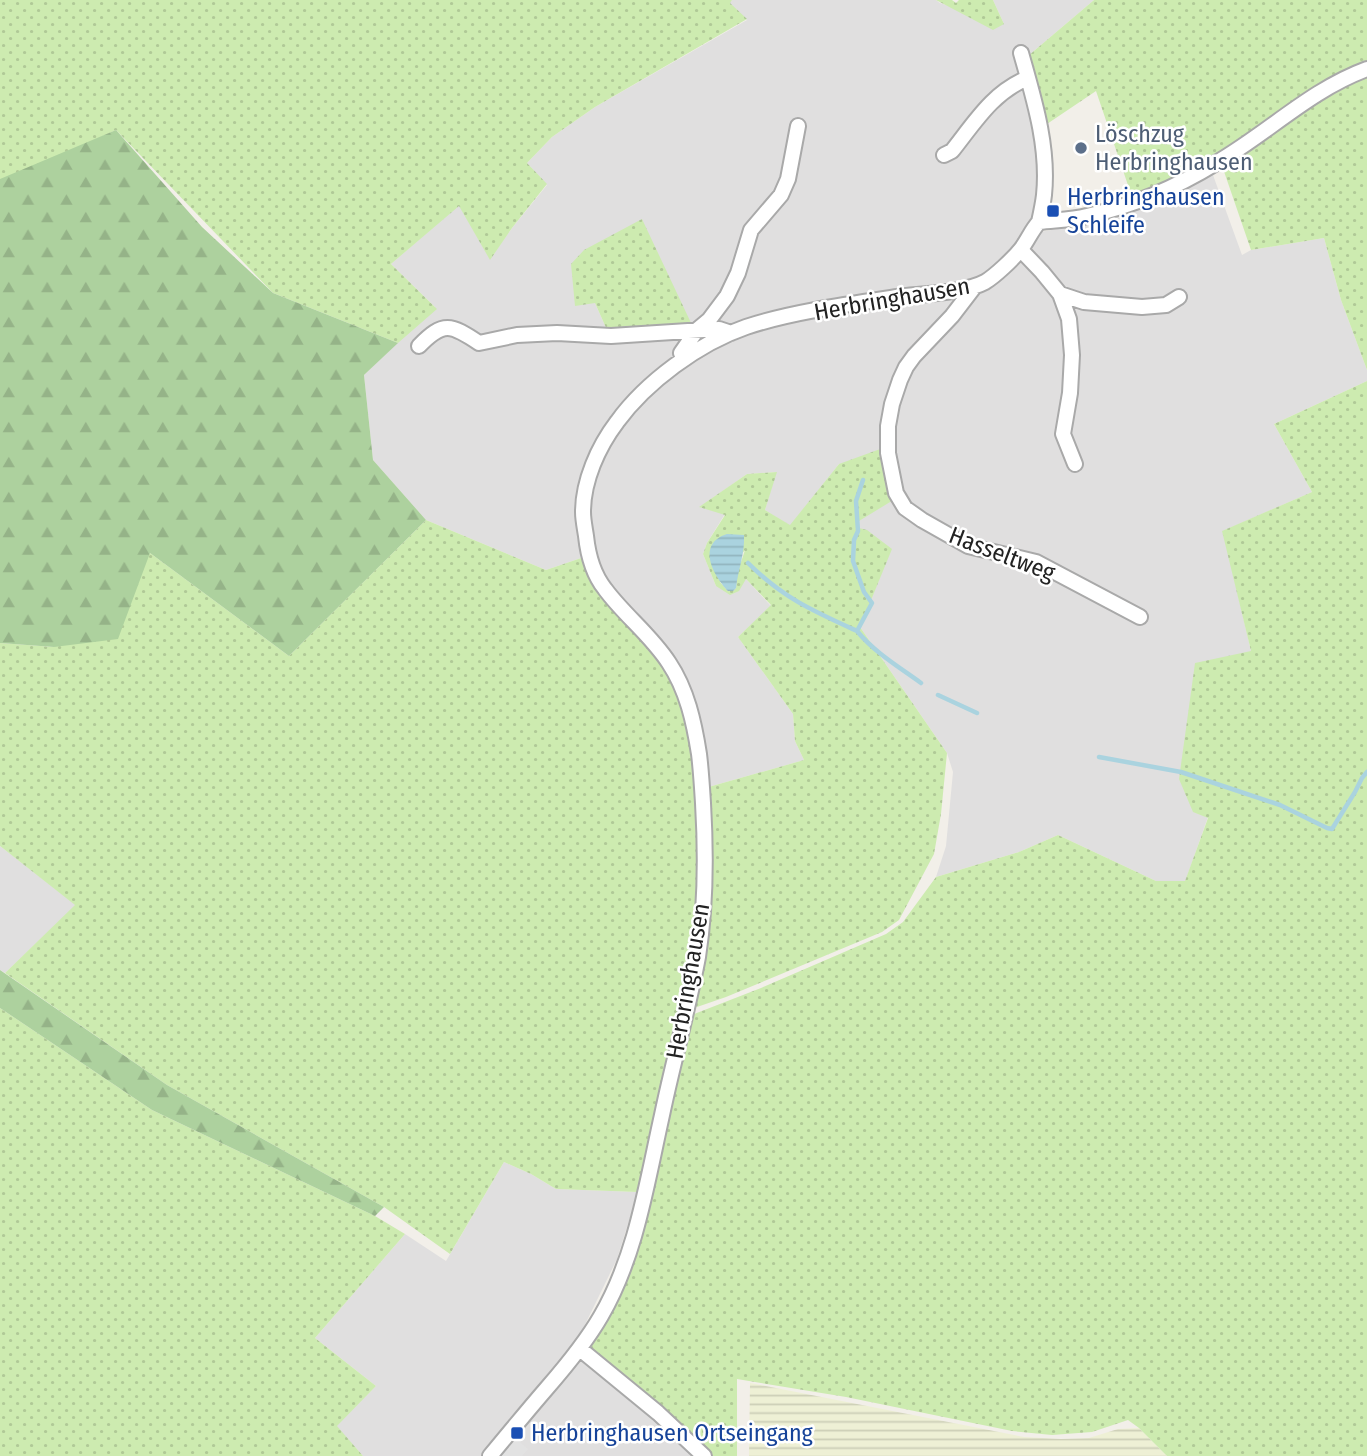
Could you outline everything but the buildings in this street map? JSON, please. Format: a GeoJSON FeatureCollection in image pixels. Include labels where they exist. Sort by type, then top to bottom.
{"type":"FeatureCollection","features":[{"type":"Feature","properties":{"kind":"street"},"geometry":{"type":"LineString","coordinates":[[1021,53],[1039,119],[1045,166],[1039,222],[1086,217],[1149,198],[1217,163],[1314,95],[1367,69]]}},
{"type":"Feature","properties":{"kind":"street"},"geometry":{"type":"LineString","coordinates":[[944,155],[953,151],[992,100],[1028,78]]}},
{"type":"Feature","properties":{"kind":"street","name":"Herbringhausen"},"geometry":{"type":"LineString","coordinates":[[684,359],[681,353],[727,296],[738,274],[751,230],[781,195],[788,179],[799,125]]}},
{"type":"Feature","properties":{"kind":"street","name":"Herbringhausen"},"geometry":{"type":"LineString","coordinates":[[490,1456],[580,1349],[611,1297],[635,1231],[698,954],[703,914],[705,855],[699,757],[693,720],[678,678],[667,660],[603,587],[588,554],[583,512],[586,490],[596,458],[616,423],[640,395],[684,359],[731,333],[799,314],[975,286],[993,276],[1021,250],[1030,232],[1039,222]]}},
{"type":"Feature","properties":{"kind":"street"},"geometry":{"type":"LineString","coordinates":[[1021,250],[1060,294],[1069,319],[1072,355],[1070,393],[1063,434],[1076,464]]}},
{"type":"Feature","properties":{"kind":"street","name":"Hasseltweg"},"geometry":{"type":"LineString","coordinates":[[975,286],[952,316],[914,356],[900,380],[888,426],[888,453],[896,493],[905,508],[968,546],[1036,562],[1140,617]]}},
{"type":"Feature","properties":{"kind":"street"},"geometry":{"type":"LineString","coordinates":[[1060,294],[1084,302],[1142,307],[1166,305],[1179,297]]}},
{"type":"Feature","properties":{"kind":"street","name":"Herbringhausen"},"geometry":{"type":"LineString","coordinates":[[419,346],[440,328],[464,332],[479,343],[517,335],[557,333],[611,336],[719,329],[731,333]]}},
{"type":"Feature","properties":{"kind":"street"},"geometry":{"type":"LineString","coordinates":[[580,1349],[658,1413],[704,1456]]}},
{"type":"Feature","properties":{"kind":"shaded area"},"geometry":{"type":"Polygon","coordinates":[[[732,0],[936,0],[1004,24],[993,0],[1094,0],[1028,56],[1013,54],[1032,118],[1038,165],[1034,212],[1040,232],[1086,224],[1137,209],[1166,199],[1213,175],[1242,255],[1251,250],[1324,238],[1341,300],[1367,370],[1367,381],[1274,424],[1312,492],[1223,531],[1251,651],[1208,817],[1185,882],[1156,881],[1058,835],[1019,852],[936,877],[946,846],[953,772],[947,753],[860,627],[891,549],[859,528],[839,464],[790,526],[765,510],[776,472],[747,474],[700,507],[725,514],[703,554],[716,586],[746,579],[771,606],[738,637],[793,714],[795,741],[804,760],[705,788],[584,557],[546,570],[426,520],[373,460],[364,375],[435,307],[391,264],[459,205],[490,259],[547,185],[527,163],[552,137],[595,107],[747,20],[729,3],[732,0]],[[595,303],[607,330],[691,325],[595,303]]]}},
{"type":"Feature","properties":{"kind":"shaded area"},"geometry":{"type":"Polygon","coordinates":[[[0,846],[76,905],[5,973],[0,970],[0,846]]]}},
{"type":"Feature","properties":{"kind":"shaded area"},"geometry":{"type":"Polygon","coordinates":[[[504,1162],[556,1189],[638,1192],[617,1259],[577,1341],[702,1456],[363,1456],[336,1426],[376,1386],[315,1338],[405,1234],[446,1261],[504,1162]]]}},
{"type":"Feature","properties":{"kind":"shaded area"},"geometry":{"type":"Polygon","coordinates":[[[511,1435],[528,1449],[522,1456],[494,1456],[511,1435]]]}},
{"type":"Feature","properties":{"kind":"green space"},"geometry":{"type":"Polygon","coordinates":[[[0,0],[732,0],[730,3],[747,19],[595,107],[552,137],[527,163],[547,184],[490,260],[459,206],[391,264],[437,309],[398,343],[273,293],[116,130],[0,184],[0,0]]]}},
{"type":"Feature","properties":{"kind":"green space"},"geometry":{"type":"Polygon","coordinates":[[[936,0],[952,0],[956,3],[959,0],[993,0],[1004,24],[993,30],[936,0]]]}},
{"type":"Feature","properties":{"kind":"green space"},"geometry":{"type":"Polygon","coordinates":[[[1094,0],[1367,0],[1367,370],[1341,300],[1324,238],[1251,250],[1218,154],[1164,185],[1132,197],[1096,91],[1044,126],[1028,56],[1094,0]]]}},
{"type":"Feature","properties":{"kind":"green space"},"geometry":{"type":"Polygon","coordinates":[[[116,130],[202,227],[273,293],[398,343],[364,375],[373,460],[426,520],[289,656],[150,553],[118,639],[54,647],[0,643],[0,179],[116,130]]]}},
{"type":"Feature","properties":{"kind":"green space"},"geometry":{"type":"Polygon","coordinates":[[[642,219],[692,325],[607,330],[595,303],[575,306],[571,264],[584,250],[642,219]]]}},
{"type":"Feature","properties":{"kind":"green space"},"geometry":{"type":"Polygon","coordinates":[[[1367,381],[1367,1456],[1167,1456],[1128,1420],[1092,1432],[1052,1435],[1012,1431],[846,1397],[737,1379],[737,1456],[702,1456],[587,1356],[629,1264],[689,1016],[886,934],[903,922],[936,877],[1019,852],[1058,835],[1156,881],[1185,881],[1208,818],[1193,812],[1179,779],[1195,663],[1251,651],[1222,531],[1312,492],[1274,424],[1367,381]]]}},
{"type":"Feature","properties":{"kind":"green space"},"geometry":{"type":"Polygon","coordinates":[[[883,448],[895,499],[859,521],[859,528],[867,530],[892,549],[860,627],[947,753],[934,854],[899,920],[882,932],[726,997],[691,1007],[705,788],[804,760],[795,741],[793,714],[738,637],[771,605],[746,579],[739,591],[730,595],[716,586],[703,554],[725,515],[699,507],[747,474],[777,472],[765,510],[790,525],[839,464],[883,448]],[[745,550],[720,582],[728,591],[736,588],[737,574],[745,550]]]}},
{"type":"Feature","properties":{"kind":"green space"},"geometry":{"type":"Polygon","coordinates":[[[426,520],[546,570],[584,557],[664,664],[684,702],[696,762],[701,834],[693,939],[638,1192],[556,1189],[504,1162],[450,1254],[384,1207],[167,1085],[5,973],[75,905],[0,846],[0,643],[54,647],[150,553],[289,656],[426,520]]]}},
{"type":"Feature","properties":{"kind":"green space"},"geometry":{"type":"Polygon","coordinates":[[[0,970],[167,1085],[384,1207],[375,1216],[152,1110],[0,1008],[0,970]]]}},
{"type":"Feature","properties":{"kind":"green space"},"geometry":{"type":"Polygon","coordinates":[[[0,1008],[152,1110],[375,1216],[405,1234],[315,1338],[376,1386],[337,1426],[363,1456],[0,1456],[0,1008]]]}},
{"type":"Feature","properties":{"kind":"green space"},"geometry":{"type":"Polygon","coordinates":[[[750,1383],[1024,1437],[1089,1438],[1118,1429],[1139,1428],[1167,1456],[749,1456],[750,1383]]]}},
{"type":"Feature","properties":{"kind":"water"},"geometry":{"type":"Polygon","coordinates":[[[727,534],[744,535],[736,588],[733,591],[728,591],[722,584],[710,560],[712,545],[727,534]]]}},
{"type":"Feature","properties":{"kind":"waterway"},"geometry":{"type":"LineString","coordinates":[[857,631],[872,603],[864,592],[853,561],[854,540],[858,531],[856,501],[863,480]]}},
{"type":"Feature","properties":{"kind":"waterway"},"geometry":{"type":"LineString","coordinates":[[748,563],[786,595],[857,631],[879,652],[921,683]]}},
{"type":"Feature","properties":{"kind":"waterway"},"geometry":{"type":"LineString","coordinates":[[938,695],[977,713]]}},
{"type":"Feature","properties":{"kind":"waterway"},"geometry":{"type":"LineString","coordinates":[[1099,757],[1181,772],[1280,805],[1332,829],[1367,772]]}},
{"type":"Feature","properties":{"kind":"place","name":"Löschzug Herbringhausen"},"geometry":{"type":"Point","coordinates":[1081,148]}},
{"type":"Feature","properties":{"kind":"place","name":"Herbringhausen Schleife"},"geometry":{"type":"Point","coordinates":[1053,211]}},
{"type":"Feature","properties":{"kind":"place","name":"Herbringhausen Ortseingang"},"geometry":{"type":"Point","coordinates":[517,1433]}}]}
